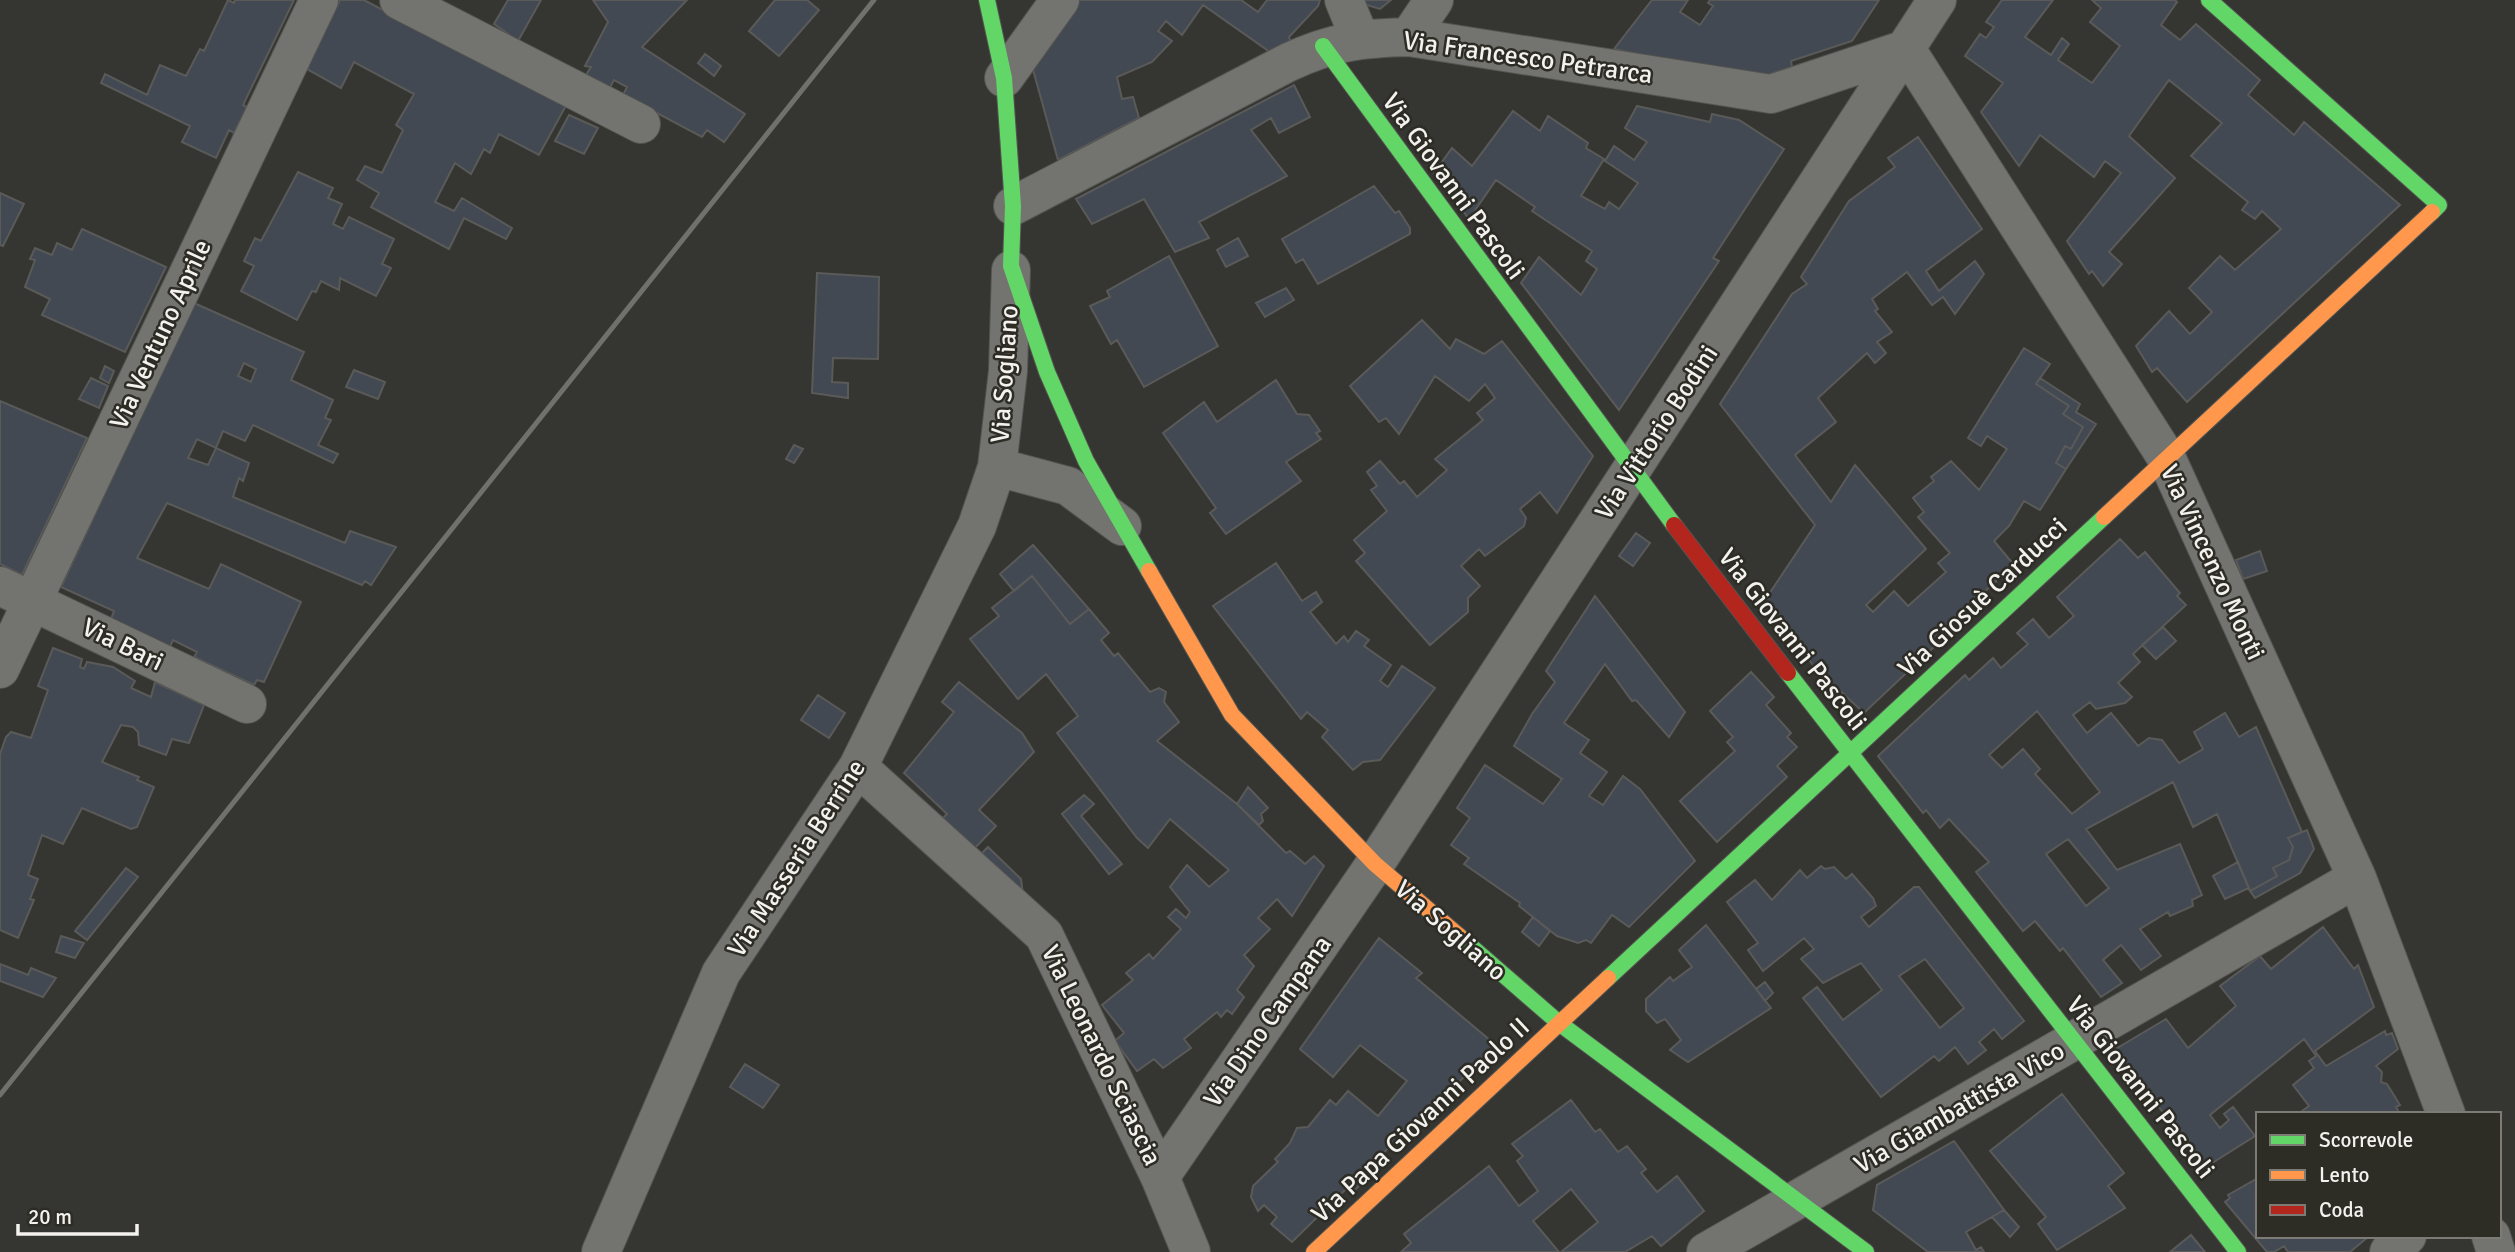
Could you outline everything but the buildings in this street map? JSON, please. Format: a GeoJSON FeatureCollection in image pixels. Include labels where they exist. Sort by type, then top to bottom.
{"type":"FeatureCollection","features":[{"type":"Feature","properties":{"kind":"street","name":"Via Ventuno Aprile"},"geometry":{"type":"LineString","coordinates":[[0,669],[16,593],[319,0]]}},
{"type":"Feature","properties":{"kind":"street"},"geometry":{"type":"LineString","coordinates":[[399,0],[641,124]]}},
{"type":"Feature","properties":{"kind":"street","name":"Via Sogliano"},"geometry":{"type":"LineString","coordinates":[[987,0],[1004,78],[1013,206],[1008,371],[997,467],[1068,486],[1122,526]]}},
{"type":"Feature","properties":{"kind":"street"},"geometry":{"type":"LineString","coordinates":[[1004,78],[1060,0]]}},
{"type":"Feature","properties":{"kind":"street"},"geometry":{"type":"LineString","coordinates":[[1344,0],[1360,38]]}},
{"type":"Feature","properties":{"kind":"street"},"geometry":{"type":"LineString","coordinates":[[1409,37],[1434,0]]}},
{"type":"Feature","properties":{"kind":"street","name":"Via Vittorio Bodini"},"geometry":{"type":"LineString","coordinates":[[1375,864],[1937,0]]}},
{"type":"Feature","properties":{"kind":"street","name":"Via Giosuè Carducci"},"geometry":{"type":"LineString","coordinates":[[1559,1023],[1852,754],[2166,457],[2439,205],[2209,0]]}},
{"type":"Feature","properties":{"kind":"street","name":"Via Francesco Petrarca"},"geometry":{"type":"LineString","coordinates":[[1013,206],[1322,47],[1360,38],[1409,37],[1771,94],[1906,49]]}},
{"type":"Feature","properties":{"kind":"street","name":"Via Giovanni Pascoli"},"geometry":{"type":"LineString","coordinates":[[1322,47],[1632,470],[2238,1252]]}},
{"type":"Feature","properties":{"kind":"street","name":"Via Vincenzo Monti"},"geometry":{"type":"LineString","coordinates":[[1906,49],[2166,457],[2357,878],[2445,1112]]}},
{"type":"Feature","properties":{"kind":"street","name":"Via Sogliano"},"geometry":{"type":"LineString","coordinates":[[1012,266],[1047,372],[1086,461],[1232,715],[1375,864],[1559,1023],[1866,1252]]}},
{"type":"Feature","properties":{"kind":"street","name":"Via Masseria Berrine"},"geometry":{"type":"LineString","coordinates":[[601,1252],[721,973],[858,766],[977,526],[997,467]]}},
{"type":"Feature","properties":{"kind":"street","name":"Via Bari"},"geometry":{"type":"LineString","coordinates":[[16,593],[247,704]]}},
{"type":"Feature","properties":{"kind":"street","name":"Via Leonardo Sciascia"},"geometry":{"type":"LineString","coordinates":[[858,766],[1044,935],[1160,1177],[1191,1252]]}},
{"type":"Feature","properties":{"kind":"street","name":"Via Dino Campana"},"geometry":{"type":"LineString","coordinates":[[1160,1177],[1375,864]]}},
{"type":"Feature","properties":{"kind":"street","name":"Via Giambattista Vico"},"geometry":{"type":"LineString","coordinates":[[1706,1252],[2357,878]]}},
{"type":"Feature","properties":{"kind":"street","name":"Via Papa Giovanni Paolo II"},"geometry":{"type":"LineString","coordinates":[[1314,1252],[1559,1023]]}},
{"type":"Feature","properties":{"kind":"street"},"geometry":{"type":"LineString","coordinates":[[2389,1252],[2405,1238]]}},
{"type":"Feature","properties":{"kind":"railway"},"geometry":{"type":"LineString","coordinates":[[0,1095],[874,0]]}},
{"type":"Feature","properties":{"kind":"traffic: fast"},"geometry":{"type":"LineString","coordinates":[[987,0],[1004,78],[1013,206],[1011,266],[1047,372],[1086,461],[1149,571]]}},
{"type":"Feature","properties":{"kind":"traffic: fast"},"geometry":{"type":"LineString","coordinates":[[2209,0],[2439,205],[2432,212]]}},
{"type":"Feature","properties":{"kind":"traffic: fast"},"geometry":{"type":"LineString","coordinates":[[1323,46],[1674,525]]}},
{"type":"Feature","properties":{"kind":"traffic: fast"},"geometry":{"type":"LineString","coordinates":[[1608,978],[2104,517]]}},
{"type":"Feature","properties":{"kind":"traffic: fast"},"geometry":{"type":"LineString","coordinates":[[1788,673],[2238,1252]]}},
{"type":"Feature","properties":{"kind":"traffic: fast"},"geometry":{"type":"LineString","coordinates":[[1459,936],[1559,1023],[1866,1252]]}},
{"type":"Feature","properties":{"kind":"traffic: slow"},"geometry":{"type":"LineString","coordinates":[[2104,517],[2432,212]]}},
{"type":"Feature","properties":{"kind":"traffic: slow"},"geometry":{"type":"LineString","coordinates":[[1149,571],[1232,715],[1375,864],[1459,936]]}},
{"type":"Feature","properties":{"kind":"traffic: slow"},"geometry":{"type":"LineString","coordinates":[[1314,1252],[1608,978]]}},
{"type":"Feature","properties":{"kind":"traffic: jam"},"geometry":{"type":"LineString","coordinates":[[1674,525],[1788,673]]}}]}
